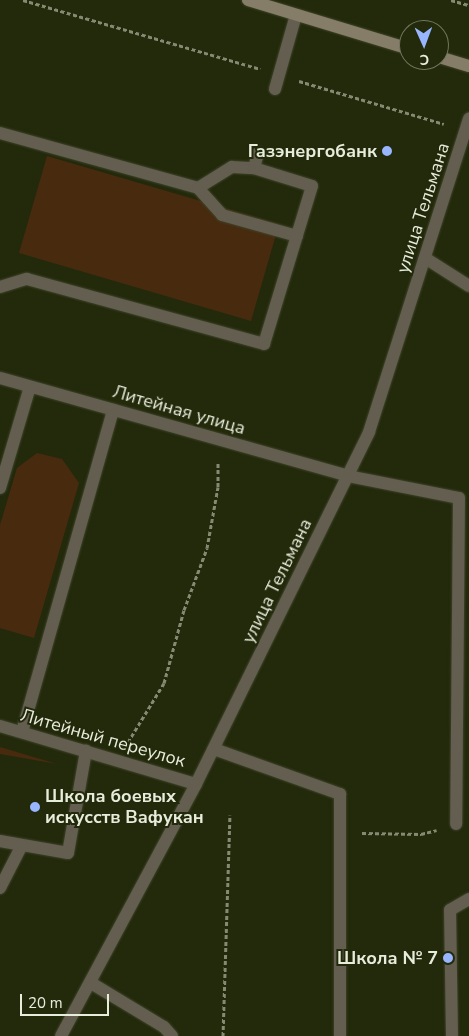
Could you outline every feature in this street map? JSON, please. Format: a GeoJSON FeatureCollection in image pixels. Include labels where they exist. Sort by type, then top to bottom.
{"type":"FeatureCollection","features":[{"type":"Feature","properties":{"kind":"main road"},"geometry":{"type":"LineString","coordinates":[[248,0],[399,45]]}},
{"type":"Feature","properties":{"kind":"main road"},"geometry":{"type":"LineString","coordinates":[[449,61],[469,66]]}},
{"type":"Feature","properties":{"kind":"street"},"geometry":{"type":"LineString","coordinates":[[275,89],[296,15]]}},
{"type":"Feature","properties":{"kind":"street","name":"улица Тельмана"},"geometry":{"type":"LineString","coordinates":[[61,1036],[196,784],[369,432],[467,125]]}},
{"type":"Feature","properties":{"kind":"street"},"geometry":{"type":"LineString","coordinates":[[0,133],[198,188],[222,215],[296,236]]}},
{"type":"Feature","properties":{"kind":"street"},"geometry":{"type":"LineString","coordinates":[[254,168],[258,152]]}},
{"type":"Feature","properties":{"kind":"street"},"geometry":{"type":"LineString","coordinates":[[0,287],[27,279],[264,344],[312,186],[254,168],[232,167],[198,188]]}},
{"type":"Feature","properties":{"kind":"street"},"geometry":{"type":"LineString","coordinates":[[425,258],[469,286]]}},
{"type":"Feature","properties":{"kind":"street","name":"Литейная улица"},"geometry":{"type":"LineString","coordinates":[[0,378],[348,476],[459,498]]}},
{"type":"Feature","properties":{"kind":"street"},"geometry":{"type":"LineString","coordinates":[[0,488],[30,387]]}},
{"type":"Feature","properties":{"kind":"street"},"geometry":{"type":"LineString","coordinates":[[22,732],[113,410]]}},
{"type":"Feature","properties":{"kind":"street"},"geometry":{"type":"LineString","coordinates":[[456,824],[459,498],[469,489]]}},
{"type":"Feature","properties":{"kind":"street","name":"Литейный переулок"},"geometry":{"type":"LineString","coordinates":[[0,726],[117,759],[196,784]]}},
{"type":"Feature","properties":{"kind":"street"},"geometry":{"type":"LineString","coordinates":[[214,748],[340,794],[342,832],[340,1036]]}},
{"type":"Feature","properties":{"kind":"street"},"geometry":{"type":"LineString","coordinates":[[0,841],[68,853],[86,751]]}},
{"type":"Feature","properties":{"kind":"street"},"geometry":{"type":"LineString","coordinates":[[0,888],[22,845]]}},
{"type":"Feature","properties":{"kind":"street"},"geometry":{"type":"LineString","coordinates":[[452,1036],[450,910],[469,899]]}},
{"type":"Feature","properties":{"kind":"street"},"geometry":{"type":"LineString","coordinates":[[90,983],[164,1027],[172,1036]]}},
{"type":"Feature","properties":{"kind":"path"},"geometry":{"type":"LineString","coordinates":[[23,0],[278,75],[467,125]]}},
{"type":"Feature","properties":{"kind":"path"},"geometry":{"type":"LineString","coordinates":[[451,0],[469,6]]}},
{"type":"Feature","properties":{"kind":"path"},"geometry":{"type":"LineString","coordinates":[[117,759],[164,683],[184,610],[207,548],[218,487],[219,440]]}},
{"type":"Feature","properties":{"kind":"path"},"geometry":{"type":"LineString","coordinates":[[223,1036],[230,815]]}},
{"type":"Feature","properties":{"kind":"path"},"geometry":{"type":"LineString","coordinates":[[342,832],[421,834],[456,824]]}},
{"type":"Feature","properties":{"kind":"shaded area"},"geometry":{"type":"Polygon","coordinates":[[[47,156],[279,224],[251,321],[19,253],[47,156]]]}},
{"type":"Feature","properties":{"kind":"shaded area"},"geometry":{"type":"Polygon","coordinates":[[[37,453],[62,459],[79,483],[34,638],[0,628],[0,525],[17,468],[37,453]]]}},
{"type":"Feature","properties":{"kind":"shaded area"},"geometry":{"type":"Polygon","coordinates":[[[0,747],[57,764],[0,754],[0,747]]]}},
{"type":"Feature","properties":{"kind":"place","name":"Газэнергобанк"},"geometry":{"type":"Point","coordinates":[387,151]}},
{"type":"Feature","properties":{"kind":"place","name":"Школа боевых искусств Вафукан"},"geometry":{"type":"Point","coordinates":[35,807]}},
{"type":"Feature","properties":{"kind":"place","name":"Школа № 7"},"geometry":{"type":"Point","coordinates":[448,958]}}]}
